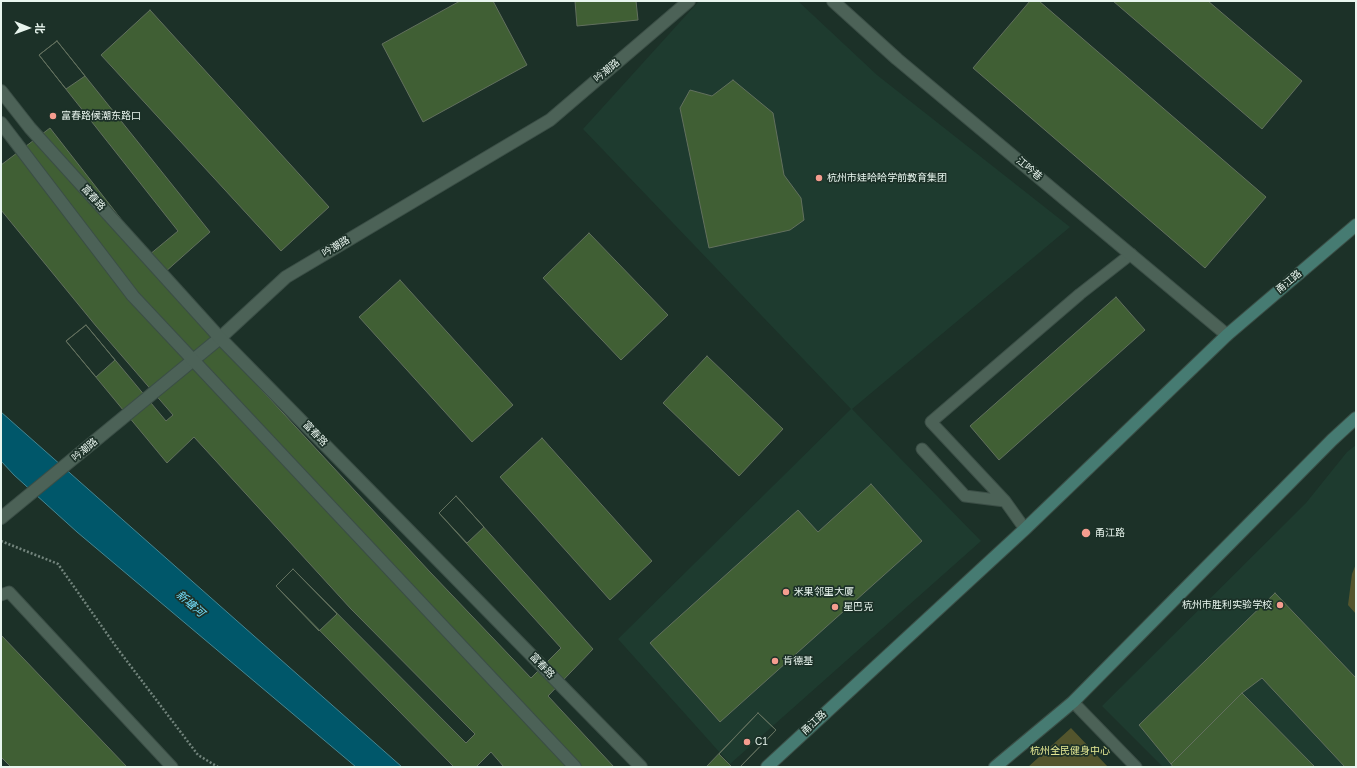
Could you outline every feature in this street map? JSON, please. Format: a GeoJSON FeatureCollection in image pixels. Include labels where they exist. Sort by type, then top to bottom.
{"type":"FeatureCollection","features":[{"type":"Feature","properties":{"kind":"main road","name":"甬江路"},"geometry":{"type":"LineString","coordinates":[[767,767],[1024,529],[1227,335],[1356,225]]}},
{"type":"Feature","properties":{"kind":"main road"},"geometry":{"type":"LineString","coordinates":[[995,767],[1073,702],[1332,440],[1356,418]]}},
{"type":"Feature","properties":{"kind":"street","name":"吟潮路"},"geometry":{"type":"LineString","coordinates":[[1,518],[220,338],[286,277],[550,120],[689,1]]}},
{"type":"Feature","properties":{"kind":"street","name":"江吟巷"},"geometry":{"type":"LineString","coordinates":[[833,1],[897,59],[1227,335]]}},
{"type":"Feature","properties":{"kind":"street","name":"富春路"},"geometry":{"type":"LineString","coordinates":[[1,91],[30,128],[220,338],[640,767]]}},
{"type":"Feature","properties":{"kind":"street"},"geometry":{"type":"LineString","coordinates":[[1,123],[134,296],[575,767]]}},
{"type":"Feature","properties":{"kind":"lane"},"geometry":{"type":"LineString","coordinates":[[1024,529],[1005,501],[931,422],[1080,294],[1131,254]]}},
{"type":"Feature","properties":{"kind":"lane"},"geometry":{"type":"LineString","coordinates":[[922,449],[965,496],[1005,501]]}},
{"type":"Feature","properties":{"kind":"lane"},"geometry":{"type":"LineString","coordinates":[[1,595],[9,592],[172,767]]}},
{"type":"Feature","properties":{"kind":"lane"},"geometry":{"type":"LineString","coordinates":[[1073,702],[1136,767]]}},
{"type":"Feature","properties":{"kind":"path"},"geometry":{"type":"LineString","coordinates":[[1,541],[58,564],[118,648],[198,755],[218,767]]}},
{"type":"Feature","properties":{"kind":"shaded area","name":"杭州市娃哈哈学前教育集团"},"geometry":{"type":"Polygon","coordinates":[[[699,1],[798,1],[877,75],[1070,227],[852,409],[981,541],[730,764],[618,639],[851,409],[583,129],[699,1]]]}},
{"type":"Feature","properties":{"kind":"shaded area","name":"杭州市胜利实验学校"},"geometry":{"type":"Polygon","coordinates":[[[1356,445],[1356,767],[1163,767],[1102,706],[1306,503],[1347,452],[1356,445]]]}},
{"type":"Feature","properties":{"kind":"green space"},"geometry":{"type":"Polygon","coordinates":[[[1356,564],[1356,614],[1348,605],[1352,574],[1356,564]]]}},
{"type":"Feature","properties":{"kind":"green space","name":"杭州全民健身中心"},"geometry":{"type":"Polygon","coordinates":[[[1071,728],[1108,767],[1028,767],[1071,728]]]}},
{"type":"Feature","properties":{"kind":"water","name":"新塘河"},"geometry":{"type":"Polygon","coordinates":[[[1,412],[402,767],[356,767],[77,532],[14,475],[1,461],[1,412]]]}},
{"type":"Feature","properties":{"kind":"building"},"geometry":{"type":"Polygon","coordinates":[[[460,1],[493,1],[527,65],[423,122],[382,44],[460,1]]]}},
{"type":"Feature","properties":{"kind":"building"},"geometry":{"type":"Polygon","coordinates":[[[575,1],[636,1],[638,20],[577,26],[575,1]]]}},
{"type":"Feature","properties":{"kind":"building"},"geometry":{"type":"Polygon","coordinates":[[[1030,1],[1039,1],[1266,197],[1205,268],[973,68],[1030,1]]]}},
{"type":"Feature","properties":{"kind":"building"},"geometry":{"type":"Polygon","coordinates":[[[1113,1],[1208,1],[1302,81],[1262,129],[1113,1]]]}},
{"type":"Feature","properties":{"kind":"building"},"geometry":{"type":"Polygon","coordinates":[[[150,10],[329,207],[281,251],[101,55],[150,10]]]}},
{"type":"Feature","properties":{"kind":"building"},"geometry":{"type":"Polygon","coordinates":[[[57,41],[210,232],[164,273],[246,373],[430,572],[531,678],[561,648],[439,513],[456,496],[593,649],[548,696],[614,767],[504,767],[491,752],[476,767],[454,767],[276,586],[293,569],[466,743],[475,734],[351,609],[194,437],[167,463],[66,341],[86,325],[166,421],[173,415],[96,326],[1,210],[1,165],[50,128],[149,255],[178,231],[39,55],[57,41]]]}},
{"type":"Feature","properties":{"kind":"building"},"geometry":{"type":"Polygon","coordinates":[[[57,41],[85,76],[66,89],[39,55],[57,41]]]}},
{"type":"Feature","properties":{"kind":"building"},"geometry":{"type":"Polygon","coordinates":[[[733,80],[773,113],[784,175],[801,198],[804,220],[790,230],[709,248],[680,108],[690,90],[712,96],[733,80]]]}},
{"type":"Feature","properties":{"kind":"building"},"geometry":{"type":"Polygon","coordinates":[[[589,233],[668,315],[621,360],[543,278],[589,233]]]}},
{"type":"Feature","properties":{"kind":"building"},"geometry":{"type":"Polygon","coordinates":[[[400,280],[513,405],[472,442],[359,317],[400,280]]]}},
{"type":"Feature","properties":{"kind":"building"},"geometry":{"type":"Polygon","coordinates":[[[1116,297],[1145,330],[999,460],[970,426],[1116,297]]]}},
{"type":"Feature","properties":{"kind":"building"},"geometry":{"type":"Polygon","coordinates":[[[86,325],[115,360],[96,377],[66,341],[86,325]]]}},
{"type":"Feature","properties":{"kind":"building"},"geometry":{"type":"Polygon","coordinates":[[[707,356],[783,429],[739,476],[663,403],[707,356]]]}},
{"type":"Feature","properties":{"kind":"building"},"geometry":{"type":"Polygon","coordinates":[[[542,438],[652,561],[610,600],[500,477],[542,438]]]}},
{"type":"Feature","properties":{"kind":"building","name":"米果邻里大厦"},"geometry":{"type":"Polygon","coordinates":[[[871,484],[922,541],[720,722],[650,643],[798,510],[818,532],[871,484]]]}},
{"type":"Feature","properties":{"kind":"building"},"geometry":{"type":"Polygon","coordinates":[[[456,496],[484,527],[467,543],[439,513],[456,496]]]}},
{"type":"Feature","properties":{"kind":"building"},"geometry":{"type":"Polygon","coordinates":[[[293,569],[337,614],[319,631],[276,586],[293,569]]]}},
{"type":"Feature","properties":{"kind":"building"},"geometry":{"type":"Polygon","coordinates":[[[1275,593],[1356,678],[1356,767],[1345,767],[1262,678],[1242,693],[1171,764],[1139,725],[1275,593]]]}},
{"type":"Feature","properties":{"kind":"building"},"geometry":{"type":"Polygon","coordinates":[[[1,635],[127,767],[11,767],[1,757],[1,635]]]}},
{"type":"Feature","properties":{"kind":"building"},"geometry":{"type":"Polygon","coordinates":[[[1242,693],[1315,767],[1173,767],[1171,764],[1242,693]]]}},
{"type":"Feature","properties":{"kind":"building","name":"C1"},"geometry":{"type":"Polygon","coordinates":[[[758,713],[776,730],[740,767],[706,767],[758,713]]]}},
{"type":"Feature","properties":{"kind":"building","name":"C1"},"geometry":{"type":"Polygon","coordinates":[[[758,713],[776,730],[740,767],[732,767],[719,754],[758,713]]]}},
{"type":"Feature","properties":{"kind":"place","name":"富春路候潮东路口"},"geometry":{"type":"Point","coordinates":[53,116]}},
{"type":"Feature","properties":{"kind":"place","name":"杭州市娃哈哈学前教育集团"},"geometry":{"type":"Point","coordinates":[819,178]}},
{"type":"Feature","properties":{"kind":"place","name":"甬江路"},"geometry":{"type":"Point","coordinates":[1086,533]}},
{"type":"Feature","properties":{"kind":"place","name":"米果邻里大厦"},"geometry":{"type":"Point","coordinates":[786,592]}},
{"type":"Feature","properties":{"kind":"place","name":"杭州市胜利实验学校"},"geometry":{"type":"Point","coordinates":[1280,605]}},
{"type":"Feature","properties":{"kind":"place","name":"星巴克"},"geometry":{"type":"Point","coordinates":[835,607]}},
{"type":"Feature","properties":{"kind":"place","name":"肯德基"},"geometry":{"type":"Point","coordinates":[775,661]}},
{"type":"Feature","properties":{"kind":"place","name":"C1"},"geometry":{"type":"Point","coordinates":[747,742]}}]}
